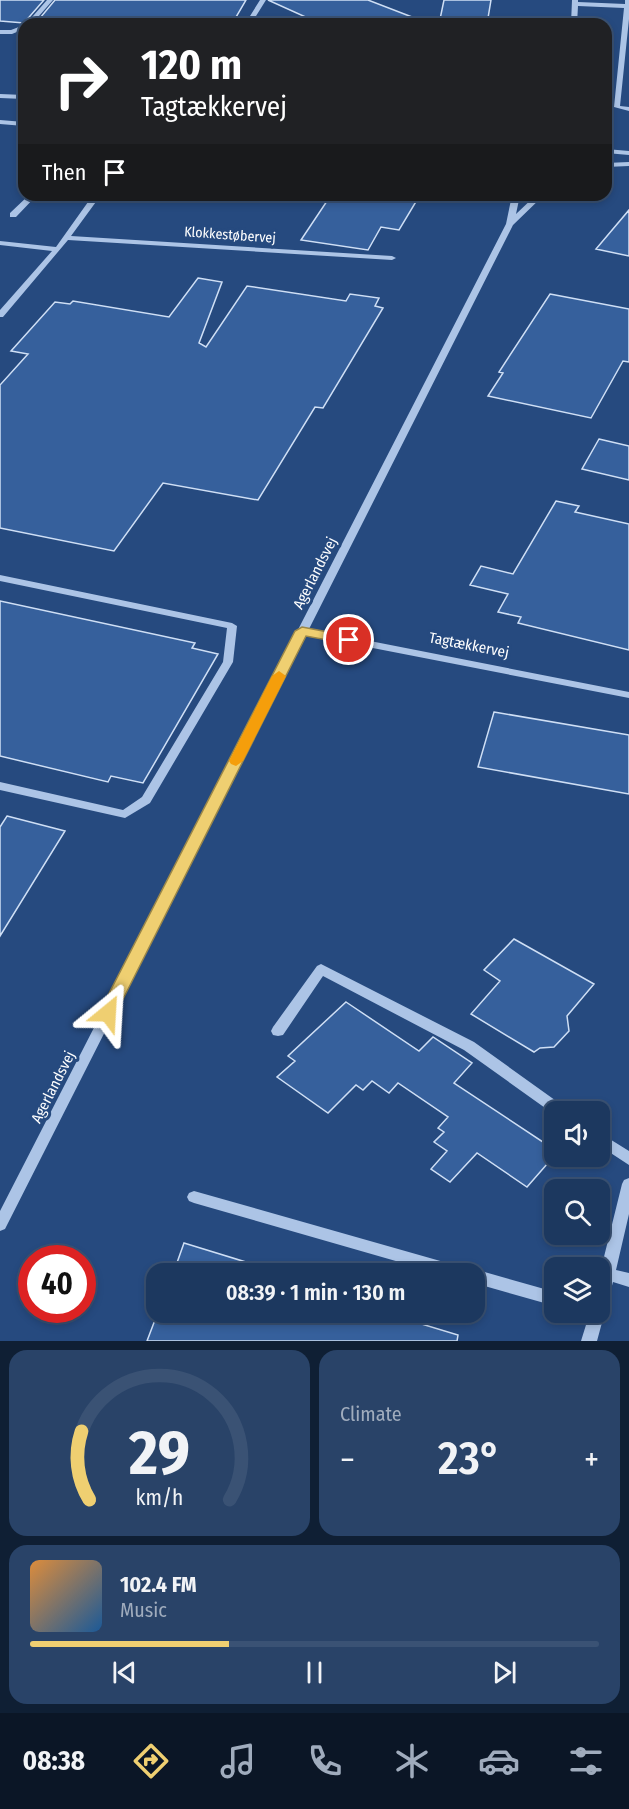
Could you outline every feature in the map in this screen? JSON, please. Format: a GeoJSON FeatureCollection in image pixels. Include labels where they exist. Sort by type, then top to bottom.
{"type":"FeatureCollection","features":[{"type":"Feature","properties":{"kind":"street"},"geometry":{"type":"LineString","coordinates":[[34,18],[50,0]]}},
{"type":"Feature","properties":{"kind":"street"},"geometry":{"type":"LineString","coordinates":[[252,18],[263,0]]}},
{"type":"Feature","properties":{"kind":"street"},"geometry":{"type":"LineString","coordinates":[[628,0],[616,107],[629,109]]}},
{"type":"Feature","properties":{"kind":"street"},"geometry":{"type":"LineString","coordinates":[[574,18],[575,2],[628,6]]}},
{"type":"Feature","properties":{"kind":"street"},"geometry":{"type":"LineString","coordinates":[[0,32],[18,30]]}},
{"type":"Feature","properties":{"kind":"street"},"geometry":{"type":"LineString","coordinates":[[0,96],[18,97]]}},
{"type":"Feature","properties":{"kind":"street"},"geometry":{"type":"LineString","coordinates":[[0,122],[18,124]]}},
{"type":"Feature","properties":{"kind":"street"},"geometry":{"type":"LineString","coordinates":[[612,152],[629,153]]}},
{"type":"Feature","properties":{"kind":"street"},"geometry":{"type":"LineString","coordinates":[[612,163],[629,164]]}},
{"type":"Feature","properties":{"kind":"street"},"geometry":{"type":"LineString","coordinates":[[13,215],[27,201]]}},
{"type":"Feature","properties":{"kind":"street"},"geometry":{"type":"LineString","coordinates":[[0,315],[67,238],[93,201]]}},
{"type":"Feature","properties":{"kind":"street","name":"Agerlandsvej"},"geometry":{"type":"LineString","coordinates":[[0,1225],[510,224],[515,201]]}},
{"type":"Feature","properties":{"kind":"street","name":"Agerlandsvej"},"geometry":{"type":"LineString","coordinates":[[510,224],[534,201]]}},
{"type":"Feature","properties":{"kind":"street","name":"Klokkestøbervej"},"geometry":{"type":"LineString","coordinates":[[67,238],[392,258]]}},
{"type":"Feature","properties":{"kind":"street"},"geometry":{"type":"LineString","coordinates":[[0,243],[58,249]]}},
{"type":"Feature","properties":{"kind":"street"},"geometry":{"type":"LineString","coordinates":[[0,578],[232,626],[228,662],[146,800],[125,814],[0,786]]}},
{"type":"Feature","properties":{"kind":"street","name":"Tagtækkervej"},"geometry":{"type":"LineString","coordinates":[[302,631],[629,695]]}},
{"type":"Feature","properties":{"kind":"street"},"geometry":{"type":"LineString","coordinates":[[278,1031],[321,969],[469,1046],[546,1101]]}},
{"type":"Feature","properties":{"kind":"street"},"geometry":{"type":"LineString","coordinates":[[610,1146],[629,1159]]}},
{"type":"Feature","properties":{"kind":"street"},"geometry":{"type":"LineString","coordinates":[[610,1262],[629,1184]]}},
{"type":"Feature","properties":{"kind":"street"},"geometry":{"type":"LineString","coordinates":[[194,1197],[427,1263]]}},
{"type":"Feature","properties":{"kind":"street"},"geometry":{"type":"LineString","coordinates":[[610,1275],[629,1280]]}},
{"type":"Feature","properties":{"kind":"street"},"geometry":{"type":"LineString","coordinates":[[485,1279],[544,1296]]}},
{"type":"Feature","properties":{"kind":"street"},"geometry":{"type":"LineString","coordinates":[[589,1341],[595,1323]]}},
{"type":"Feature","properties":{"kind":"building"},"geometry":{"type":"Polygon","coordinates":[[[0,0],[44,0],[28,18],[18,18],[18,22],[0,21],[0,0]]]}},
{"type":"Feature","properties":{"kind":"building"},"geometry":{"type":"Polygon","coordinates":[[[55,0],[246,0],[236,18],[40,18],[55,0]]]}},
{"type":"Feature","properties":{"kind":"building"},"geometry":{"type":"Polygon","coordinates":[[[268,0],[368,0],[415,18],[308,18],[268,0]]]}},
{"type":"Feature","properties":{"kind":"building"},"geometry":{"type":"Polygon","coordinates":[[[444,0],[491,0],[488,18],[440,18],[444,0]]]}},
{"type":"Feature","properties":{"kind":"building"},"geometry":{"type":"Polygon","coordinates":[[[327,201],[416,201],[399,230],[381,227],[368,250],[301,240],[327,201]]]}},
{"type":"Feature","properties":{"kind":"building"},"geometry":{"type":"Polygon","coordinates":[[[629,210],[629,256],[596,249],[629,210]]]}},
{"type":"Feature","properties":{"kind":"building"},"geometry":{"type":"Polygon","coordinates":[[[198,278],[222,282],[199,343],[206,347],[247,286],[346,301],[350,294],[379,298],[375,306],[383,308],[323,408],[315,407],[258,500],[163,483],[114,551],[0,528],[0,385],[28,354],[11,351],[55,302],[70,304],[73,301],[169,317],[198,278]]]}},
{"type":"Feature","properties":{"kind":"building"},"geometry":{"type":"Polygon","coordinates":[[[550,294],[629,309],[629,362],[623,361],[591,418],[488,396],[503,373],[499,372],[550,294]]]}},
{"type":"Feature","properties":{"kind":"building"},"geometry":{"type":"Polygon","coordinates":[[[599,439],[629,446],[629,480],[582,469],[599,439]]]}},
{"type":"Feature","properties":{"kind":"building"},"geometry":{"type":"Polygon","coordinates":[[[556,501],[579,506],[575,512],[629,524],[629,650],[518,623],[521,617],[498,612],[508,594],[470,585],[481,566],[513,574],[556,501]]]}},
{"type":"Feature","properties":{"kind":"building"},"geometry":{"type":"Polygon","coordinates":[[[0,601],[195,643],[192,648],[218,654],[143,783],[111,776],[108,782],[0,756],[0,601]]]}},
{"type":"Feature","properties":{"kind":"building"},"geometry":{"type":"Polygon","coordinates":[[[494,712],[629,735],[629,794],[478,767],[494,712]]]}},
{"type":"Feature","properties":{"kind":"building"},"geometry":{"type":"Polygon","coordinates":[[[7,816],[65,831],[0,936],[0,827],[7,816]]]}},
{"type":"Feature","properties":{"kind":"building"},"geometry":{"type":"Polygon","coordinates":[[[514,939],[594,984],[567,1016],[569,1031],[554,1047],[540,1048],[534,1052],[471,1014],[500,981],[484,970],[514,939]]]}},
{"type":"Feature","properties":{"kind":"building"},"geometry":{"type":"Polygon","coordinates":[[[346,1002],[419,1051],[433,1037],[472,1063],[454,1083],[544,1143],[544,1167],[527,1187],[477,1153],[450,1182],[431,1169],[447,1151],[434,1142],[444,1132],[438,1128],[448,1117],[398,1083],[389,1093],[372,1081],[363,1090],[356,1085],[328,1113],[277,1077],[295,1061],[288,1056],[346,1002]]]}},
{"type":"Feature","properties":{"kind":"building"},"geometry":{"type":"Polygon","coordinates":[[[184,1243],[249,1263],[177,1263],[184,1243]]]}},
{"type":"Feature","properties":{"kind":"building"},"geometry":{"type":"Polygon","coordinates":[[[154,1323],[418,1323],[458,1335],[457,1341],[147,1341],[154,1323]]]}},
{"type":"Feature","properties":{"kind":"slow traffic"},"geometry":{"type":"LineString","coordinates":[[236,761],[279,676]]}},
{"type":"Feature","properties":{"kind":"route"},"geometry":{"type":"LineString","coordinates":[[108,1013],[302,631],[349,640]]}}]}
